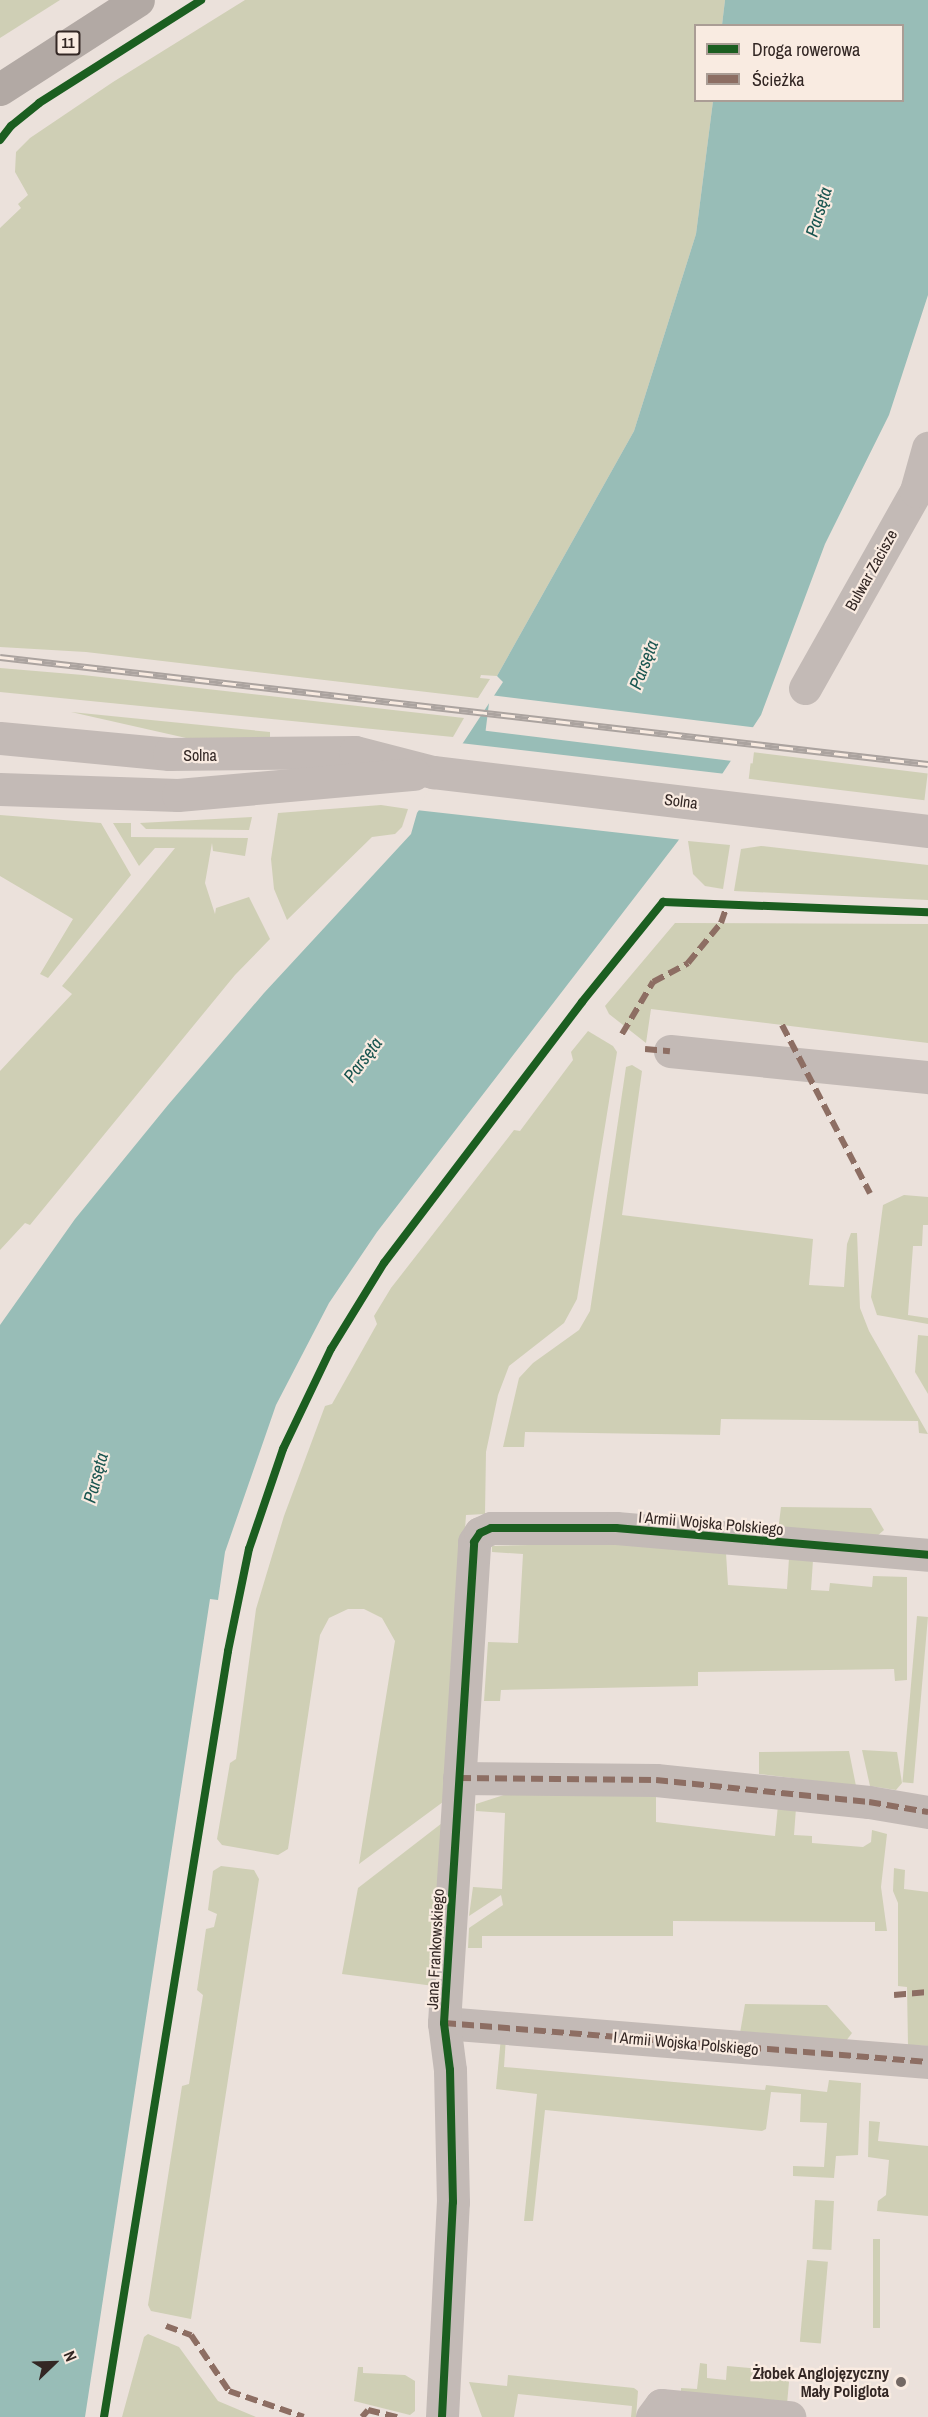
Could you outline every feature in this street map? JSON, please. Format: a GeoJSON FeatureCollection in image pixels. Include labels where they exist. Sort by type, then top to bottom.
{"type":"FeatureCollection","features":[{"type":"Feature","properties":{"kind":"main road","name":"11"},"geometry":{"type":"LineString","coordinates":[[0,89],[138,0]]}},
{"type":"Feature","properties":{"kind":"street","name":"Bulwar Zacisze"},"geometry":{"type":"LineString","coordinates":[[805,688],[916,491],[928,448]]}},
{"type":"Feature","properties":{"kind":"street","name":"Solna"},"geometry":{"type":"LineString","coordinates":[[0,738],[169,754],[355,752],[433,772],[928,831]]}},
{"type":"Feature","properties":{"kind":"street","name":"Solna"},"geometry":{"type":"LineString","coordinates":[[0,789],[178,795],[433,772]]}},
{"type":"Feature","properties":{"kind":"street"},"geometry":{"type":"LineString","coordinates":[[670,1051],[928,1077]]}},
{"type":"Feature","properties":{"kind":"street","name":"I Armii Wojska Polskiego"},"geometry":{"type":"LineString","coordinates":[[491,1528],[616,1528],[928,1555]]}},
{"type":"Feature","properties":{"kind":"street","name":"Jana Frankowskiego"},"geometry":{"type":"LineString","coordinates":[[442,2417],[453,2202],[450,2070],[444,2023],[474,1542],[480,1533],[491,1528]]}},
{"type":"Feature","properties":{"kind":"street"},"geometry":{"type":"LineString","coordinates":[[459,1778],[656,1780],[869,1802],[928,1812]]}},
{"type":"Feature","properties":{"kind":"street","name":"I Armii Wojska Polskiego"},"geometry":{"type":"LineString","coordinates":[[444,2023],[928,2062]]}},
{"type":"Feature","properties":{"kind":"street"},"geometry":{"type":"LineString","coordinates":[[652,2417],[661,2405],[776,2416]]}},
{"type":"Feature","properties":{"kind":"green space"},"geometry":{"type":"Polygon","coordinates":[[[0,0],[60,0],[0,38],[0,0]]]}},
{"type":"Feature","properties":{"kind":"green space"},"geometry":{"type":"Polygon","coordinates":[[[245,0],[725,0],[722,24],[694,24],[694,102],[713,102],[696,234],[634,431],[497,676],[481,675],[480,678],[490,679],[478,698],[86,652],[0,647],[0,228],[21,208],[18,204],[28,195],[15,172],[16,152],[30,138],[113,82],[245,0]]]}},
{"type":"Feature","properties":{"kind":"green space"},"geometry":{"type":"Polygon","coordinates":[[[0,668],[83,675],[464,718],[453,737],[0,692],[0,668]]]}},
{"type":"Feature","properties":{"kind":"green space"},"geometry":{"type":"Polygon","coordinates":[[[71,712],[270,732],[270,739],[195,740],[71,712]]]}},
{"type":"Feature","properties":{"kind":"green space"},"geometry":{"type":"Polygon","coordinates":[[[752,752],[928,774],[924,800],[749,779],[752,752]]]}},
{"type":"Feature","properties":{"kind":"green space"},"geometry":{"type":"Polygon","coordinates":[[[381,805],[408,809],[402,827],[395,834],[372,837],[287,920],[274,889],[271,859],[278,813],[381,805]]]}},
{"type":"Feature","properties":{"kind":"green space"},"geometry":{"type":"Polygon","coordinates":[[[0,815],[101,823],[131,875],[48,978],[40,974],[73,919],[0,876],[0,815]]]}},
{"type":"Feature","properties":{"kind":"green space"},"geometry":{"type":"Polygon","coordinates":[[[252,817],[249,830],[146,829],[140,823],[252,817]]]}},
{"type":"Feature","properties":{"kind":"green space"},"geometry":{"type":"Polygon","coordinates":[[[113,823],[131,823],[131,837],[248,838],[245,856],[213,851],[212,843],[205,883],[215,914],[216,908],[249,897],[270,939],[235,975],[30,1225],[25,1223],[0,1250],[0,1071],[72,994],[62,986],[175,848],[155,848],[139,866],[113,823]]]}},
{"type":"Feature","properties":{"kind":"green space"},"geometry":{"type":"Polygon","coordinates":[[[688,841],[730,845],[723,889],[705,886],[693,874],[688,841]]]}},
{"type":"Feature","properties":{"kind":"green space"},"geometry":{"type":"Polygon","coordinates":[[[761,846],[928,865],[928,900],[734,891],[741,849],[761,846]]]}},
{"type":"Feature","properties":{"kind":"green space"},"geometry":{"type":"Polygon","coordinates":[[[675,923],[928,924],[928,1043],[651,1009],[646,1043],[609,1014],[605,1006],[675,923]]]}},
{"type":"Feature","properties":{"kind":"green space"},"geometry":{"type":"Polygon","coordinates":[[[588,1031],[613,1046],[617,1052],[577,1299],[564,1323],[509,1366],[498,1395],[486,1452],[485,1514],[466,1515],[447,1799],[359,1864],[395,1641],[382,1618],[364,1609],[348,1609],[329,1618],[320,1635],[288,1849],[278,1855],[222,1845],[217,1839],[230,1763],[236,1759],[256,1609],[284,1516],[325,1406],[332,1404],[377,1324],[374,1316],[391,1288],[514,1130],[520,1131],[573,1060],[571,1052],[588,1031]]]}},
{"type":"Feature","properties":{"kind":"green space"},"geometry":{"type":"Polygon","coordinates":[[[632,1065],[642,1071],[622,1215],[813,1239],[809,1285],[844,1287],[847,1244],[851,1233],[857,1233],[860,1308],[869,1331],[928,1434],[919,1433],[918,1421],[721,1419],[720,1435],[525,1432],[524,1447],[503,1447],[519,1378],[533,1363],[579,1330],[590,1311],[626,1067],[632,1065]]]}},
{"type":"Feature","properties":{"kind":"green space"},"geometry":{"type":"Polygon","coordinates":[[[904,1195],[928,1197],[928,1225],[923,1225],[922,1246],[913,1246],[908,1315],[928,1318],[928,1324],[877,1315],[871,1297],[883,1205],[904,1195]]]}},
{"type":"Feature","properties":{"kind":"green space"},"geometry":{"type":"Polygon","coordinates":[[[918,1335],[928,1336],[928,1394],[915,1372],[918,1335]]]}},
{"type":"Feature","properties":{"kind":"green space"},"geometry":{"type":"Polygon","coordinates":[[[781,1507],[871,1508],[884,1530],[876,1537],[778,1531],[781,1507]]]}},
{"type":"Feature","properties":{"kind":"green space"},"geometry":{"type":"Polygon","coordinates":[[[614,1543],[726,1553],[728,1585],[787,1589],[789,1558],[813,1560],[811,1590],[829,1591],[830,1583],[872,1587],[873,1576],[907,1577],[907,1680],[895,1681],[894,1669],[698,1672],[698,1686],[501,1690],[500,1701],[484,1701],[488,1642],[518,1643],[523,1554],[492,1552],[492,1546],[614,1543]]]}},
{"type":"Feature","properties":{"kind":"green space"},"geometry":{"type":"Polygon","coordinates":[[[917,1616],[928,1617],[913,1783],[902,1782],[917,1616]]]}},
{"type":"Feature","properties":{"kind":"green space"},"geometry":{"type":"Polygon","coordinates":[[[862,1750],[897,1752],[902,1783],[896,1790],[870,1786],[862,1750]]]}},
{"type":"Feature","properties":{"kind":"green space"},"geometry":{"type":"Polygon","coordinates":[[[849,1751],[856,1786],[759,1774],[759,1752],[849,1751]]]}},
{"type":"Feature","properties":{"kind":"green space"},"geometry":{"type":"Polygon","coordinates":[[[516,1791],[656,1794],[656,1822],[775,1836],[778,1805],[796,1808],[794,1835],[812,1836],[812,1843],[863,1847],[871,1842],[872,1830],[887,1834],[881,1887],[887,1931],[875,1931],[875,1922],[673,1921],[673,1936],[482,1936],[482,1948],[468,1948],[469,1928],[503,1905],[501,1895],[469,1916],[473,1887],[502,1889],[505,1813],[476,1811],[476,1804],[516,1791]]]}},
{"type":"Feature","properties":{"kind":"green space"},"geometry":{"type":"Polygon","coordinates":[[[446,1820],[434,1986],[342,1974],[358,1888],[446,1820]]]}},
{"type":"Feature","properties":{"kind":"green space"},"geometry":{"type":"Polygon","coordinates":[[[221,1866],[254,1870],[259,1879],[191,2319],[151,2311],[148,2305],[182,2086],[189,2084],[203,1995],[197,1990],[206,1929],[214,1927],[217,1914],[208,1910],[213,1871],[221,1866]]]}},
{"type":"Feature","properties":{"kind":"green space"},"geometry":{"type":"Polygon","coordinates":[[[894,1868],[905,1870],[904,1889],[928,1892],[928,2046],[908,2045],[907,1987],[898,1986],[898,1903],[893,1891],[894,1868]]]}},
{"type":"Feature","properties":{"kind":"green space"},"geometry":{"type":"Polygon","coordinates":[[[745,2004],[827,2005],[852,2033],[846,2041],[740,2033],[745,2004]]]}},
{"type":"Feature","properties":{"kind":"green space"},"geometry":{"type":"Polygon","coordinates":[[[501,2037],[506,2037],[504,2067],[765,2090],[766,2085],[827,2092],[829,2080],[861,2083],[858,2155],[836,2156],[834,2178],[793,2176],[793,2166],[824,2167],[827,2123],[800,2122],[801,2094],[771,2092],[766,2129],[762,2131],[545,2110],[533,2221],[524,2221],[537,2094],[496,2089],[501,2037]]]}},
{"type":"Feature","properties":{"kind":"green space"},"geometry":{"type":"Polygon","coordinates":[[[869,2121],[880,2122],[878,2141],[928,2146],[928,2216],[877,2211],[878,2201],[886,2195],[889,2160],[868,2157],[869,2121]]]}},
{"type":"Feature","properties":{"kind":"green space"},"geometry":{"type":"Polygon","coordinates":[[[815,2200],[834,2201],[831,2250],[812,2249],[815,2200]]]}},
{"type":"Feature","properties":{"kind":"green space"},"geometry":{"type":"Polygon","coordinates":[[[873,2239],[880,2239],[880,2328],[873,2328],[873,2239]]]}},
{"type":"Feature","properties":{"kind":"green space"},"geometry":{"type":"Polygon","coordinates":[[[807,2260],[828,2262],[821,2344],[800,2342],[807,2260]]]}},
{"type":"Feature","properties":{"kind":"green space"},"geometry":{"type":"Polygon","coordinates":[[[148,2334],[179,2347],[218,2401],[256,2417],[122,2417],[144,2337],[148,2334]]]}},
{"type":"Feature","properties":{"kind":"green space"},"geometry":{"type":"Polygon","coordinates":[[[700,2363],[707,2364],[707,2378],[726,2380],[727,2366],[782,2371],[789,2382],[787,2404],[681,2393],[681,2388],[697,2389],[700,2363]]]}},
{"type":"Feature","properties":{"kind":"green space"},"geometry":{"type":"Polygon","coordinates":[[[358,2367],[363,2367],[363,2373],[405,2375],[415,2381],[415,2411],[410,2415],[354,2401],[358,2367]]]}},
{"type":"Feature","properties":{"kind":"green space"},"geometry":{"type":"Polygon","coordinates":[[[508,2375],[634,2388],[638,2391],[636,2417],[631,2417],[632,2406],[518,2394],[514,2417],[482,2417],[469,2382],[507,2386],[508,2375]]]}},
{"type":"Feature","properties":{"kind":"water","name":"Parsęta"},"geometry":{"type":"Polygon","coordinates":[[[725,0],[928,0],[928,295],[889,415],[825,544],[761,715],[678,841],[377,1232],[329,1303],[276,1405],[225,1552],[218,1600],[210,1599],[85,2417],[0,2417],[0,1325],[75,1219],[168,1105],[264,993],[411,834],[417,813],[503,682],[497,676],[634,431],[696,234],[713,102],[904,102],[904,24],[722,24],[725,0]]]}},
{"type":"Feature","properties":{"kind":"pier"},"geometry":{"type":"Polygon","coordinates":[[[490,695],[757,728],[753,764],[486,731],[490,695]]]}},
{"type":"Feature","properties":{"kind":"pier"},"geometry":{"type":"Polygon","coordinates":[[[460,743],[726,774],[683,840],[416,810],[460,743]]]}},
{"type":"Feature","properties":{"kind":"railway"},"geometry":{"type":"LineString","coordinates":[[0,657],[928,764]]}},
{"type":"Feature","properties":{"kind":"marked path"},"geometry":{"type":"LineString","coordinates":[[622,1034],[653,982],[688,963],[721,923],[727,906]]}},
{"type":"Feature","properties":{"kind":"marked path"},"geometry":{"type":"LineString","coordinates":[[782,1025],[870,1193]]}},
{"type":"Feature","properties":{"kind":"marked path"},"geometry":{"type":"LineString","coordinates":[[645,1049],[670,1051]]}},
{"type":"Feature","properties":{"kind":"marked path"},"geometry":{"type":"LineString","coordinates":[[459,1778],[656,1780],[869,1802],[928,1812]]}},
{"type":"Feature","properties":{"kind":"marked path"},"geometry":{"type":"LineString","coordinates":[[894,1995],[928,1992]]}},
{"type":"Feature","properties":{"kind":"marked path"},"geometry":{"type":"LineString","coordinates":[[444,2023],[928,2062]]}},
{"type":"Feature","properties":{"kind":"marked path"},"geometry":{"type":"LineString","coordinates":[[166,2326],[191,2335],[229,2391],[304,2417]]}},
{"type":"Feature","properties":{"kind":"marked path"},"geometry":{"type":"LineString","coordinates":[[362,2417],[368,2410],[397,2417]]}},
{"type":"Feature","properties":{"kind":"cycle path"},"geometry":{"type":"LineString","coordinates":[[0,140],[11,126],[39,103],[201,0]]}},
{"type":"Feature","properties":{"kind":"cycle path"},"geometry":{"type":"LineString","coordinates":[[104,2417],[228,1651],[249,1549],[283,1449],[331,1349],[384,1263],[582,1002],[663,902],[928,912]]}},
{"type":"Feature","properties":{"kind":"cycle path"},"geometry":{"type":"LineString","coordinates":[[442,2417],[453,2202],[450,2070],[444,2023],[474,1542],[480,1533],[491,1528],[616,1528],[928,1555]]}},
{"type":"Feature","properties":{"kind":"place","name":"Żłobek Anglojęzyczny Mały Poliglota"},"geometry":{"type":"Point","coordinates":[901,2382]}}]}
